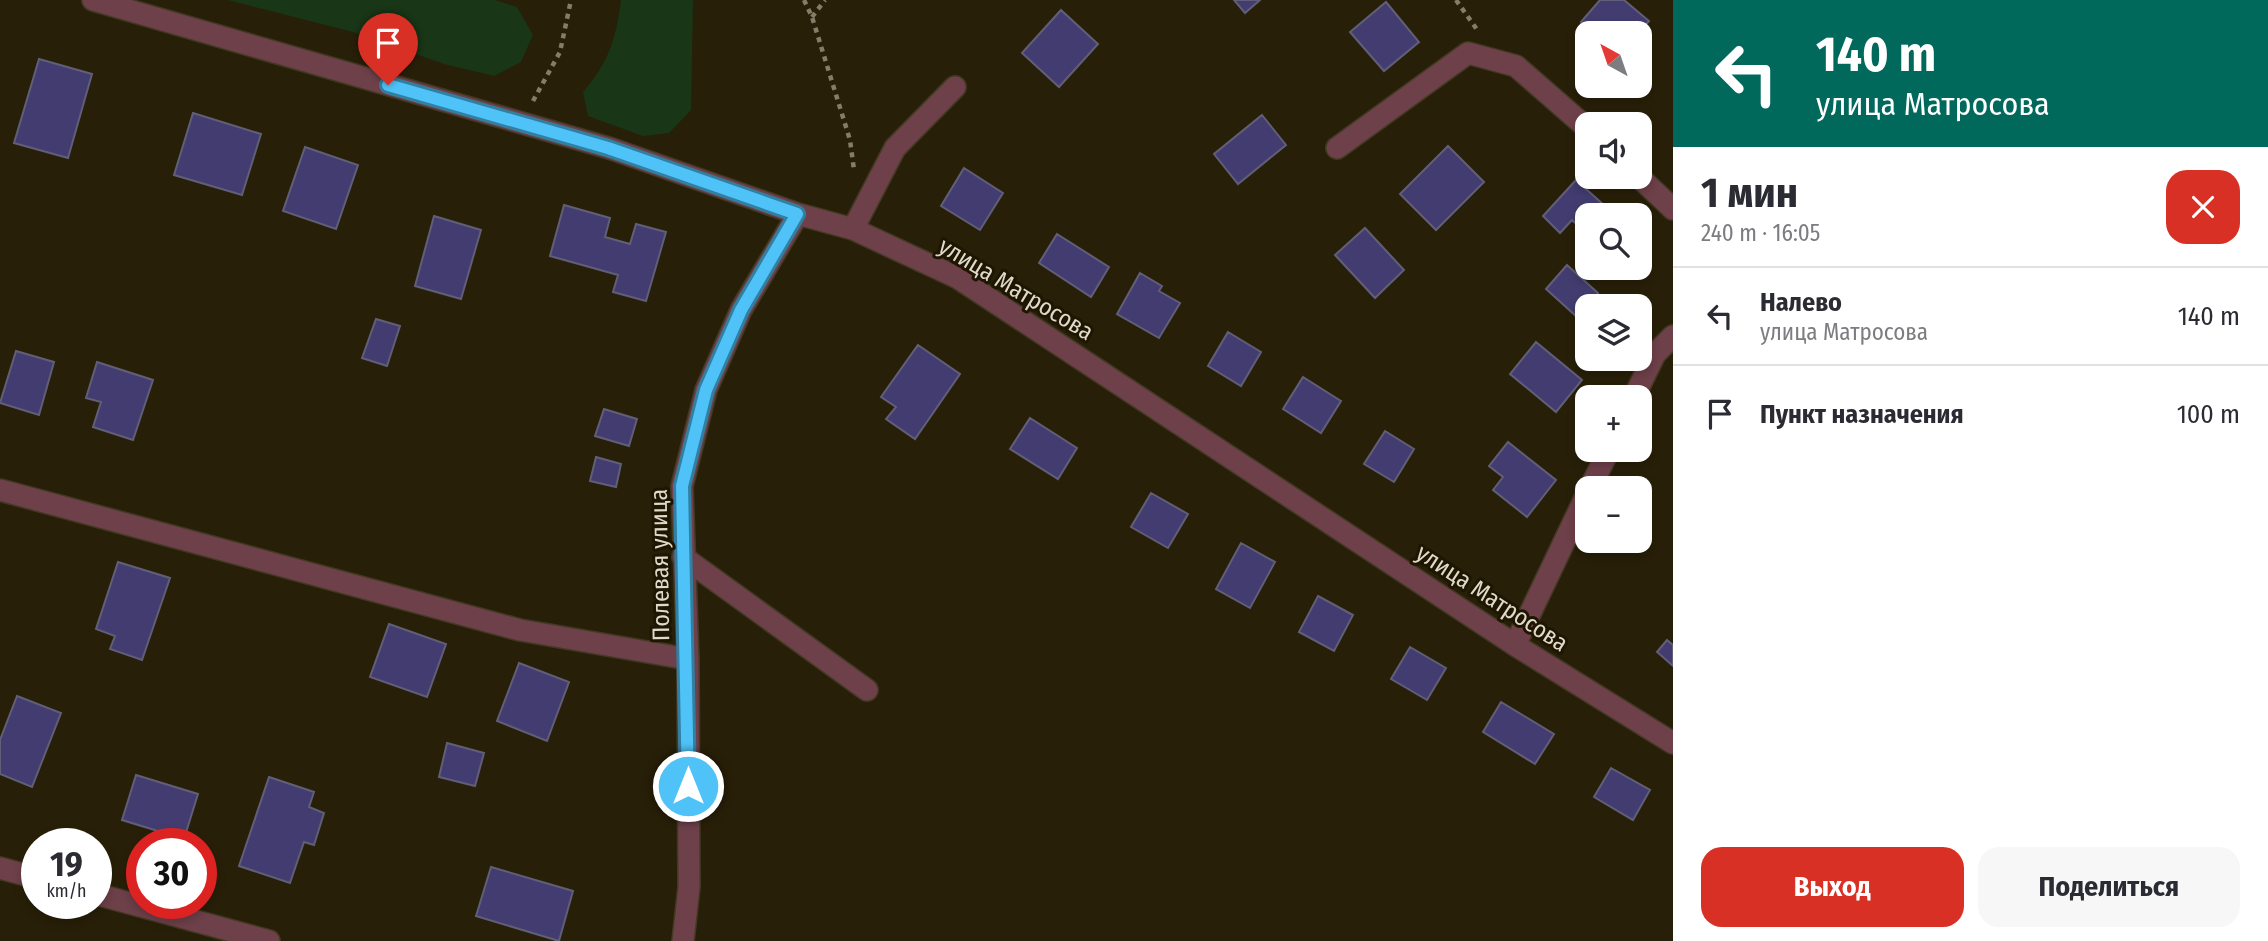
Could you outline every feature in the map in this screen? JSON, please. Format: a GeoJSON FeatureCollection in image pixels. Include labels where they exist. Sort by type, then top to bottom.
{"type":"FeatureCollection","features":[{"type":"Feature","properties":{"kind":"street","name":"улица Матросова"},"geometry":{"type":"LineString","coordinates":[[93,0],[608,148],[797,214],[853,229],[958,278],[1515,645],[1673,743]]}},
{"type":"Feature","properties":{"kind":"street"},"geometry":{"type":"LineString","coordinates":[[1337,148],[1468,53],[1516,66],[1575,118]]}},
{"type":"Feature","properties":{"kind":"street"},"geometry":{"type":"LineString","coordinates":[[853,229],[895,148],[955,88]]}},
{"type":"Feature","properties":{"kind":"street"},"geometry":{"type":"LineString","coordinates":[[1652,189],[1673,209]]}},
{"type":"Feature","properties":{"kind":"street","name":"Полевая улица"},"geometry":{"type":"LineString","coordinates":[[683,941],[689,887],[688,659],[682,486],[706,390],[741,310],[797,214]]}},
{"type":"Feature","properties":{"kind":"street"},"geometry":{"type":"LineString","coordinates":[[1640,385],[1655,354],[1673,336]]}},
{"type":"Feature","properties":{"kind":"street"},"geometry":{"type":"LineString","coordinates":[[0,490],[520,631],[688,659]]}},
{"type":"Feature","properties":{"kind":"street"},"geometry":{"type":"LineString","coordinates":[[1515,645],[1575,519]]}},
{"type":"Feature","properties":{"kind":"street"},"geometry":{"type":"LineString","coordinates":[[683,557],[867,690]]}},
{"type":"Feature","properties":{"kind":"street"},"geometry":{"type":"LineString","coordinates":[[0,868],[21,874]]}},
{"type":"Feature","properties":{"kind":"street"},"geometry":{"type":"LineString","coordinates":[[112,898],[269,941]]}},
{"type":"Feature","properties":{"kind":"path"},"geometry":{"type":"LineString","coordinates":[[521,123],[560,52],[571,0]]}},
{"type":"Feature","properties":{"kind":"path"},"geometry":{"type":"LineString","coordinates":[[804,0],[812,17],[850,140],[856,181]]}},
{"type":"Feature","properties":{"kind":"path"},"geometry":{"type":"LineString","coordinates":[[812,17],[825,0]]}},
{"type":"Feature","properties":{"kind":"green space"},"geometry":{"type":"Polygon","coordinates":[[[228,0],[495,0],[517,7],[533,35],[521,62],[494,76],[444,64],[353,32],[228,0]]]}},
{"type":"Feature","properties":{"kind":"green space"},"geometry":{"type":"Polygon","coordinates":[[[621,0],[693,0],[691,110],[669,133],[643,136],[588,116],[583,92],[610,49],[621,0]]]}},
{"type":"Feature","properties":{"kind":"building"},"geometry":{"type":"Polygon","coordinates":[[[1234,0],[1260,0],[1245,13],[1234,0]]]}},
{"type":"Feature","properties":{"kind":"building"},"geometry":{"type":"Polygon","coordinates":[[[1600,0],[1624,0],[1649,21],[1582,21],[1600,0]]]}},
{"type":"Feature","properties":{"kind":"building"},"geometry":{"type":"Polygon","coordinates":[[[1386,2],[1419,42],[1384,71],[1350,32],[1386,2]]]}},
{"type":"Feature","properties":{"kind":"building"},"geometry":{"type":"Polygon","coordinates":[[[1061,10],[1098,44],[1059,87],[1022,53],[1061,10]]]}},
{"type":"Feature","properties":{"kind":"building"},"geometry":{"type":"Polygon","coordinates":[[[39,59],[92,74],[68,158],[14,143],[39,59]]]}},
{"type":"Feature","properties":{"kind":"building"},"geometry":{"type":"Polygon","coordinates":[[[193,113],[261,134],[242,195],[174,175],[193,113]]]}},
{"type":"Feature","properties":{"kind":"building"},"geometry":{"type":"Polygon","coordinates":[[[1262,115],[1286,145],[1238,184],[1214,154],[1262,115]]]}},
{"type":"Feature","properties":{"kind":"building"},"geometry":{"type":"Polygon","coordinates":[[[1448,146],[1484,182],[1436,230],[1400,194],[1448,146]]]}},
{"type":"Feature","properties":{"kind":"building"},"geometry":{"type":"Polygon","coordinates":[[[305,147],[358,165],[336,229],[283,211],[305,147]]]}},
{"type":"Feature","properties":{"kind":"building"},"geometry":{"type":"Polygon","coordinates":[[[964,168],[1003,193],[980,230],[941,206],[964,168]]]}},
{"type":"Feature","properties":{"kind":"building"},"geometry":{"type":"Polygon","coordinates":[[[1575,181],[1575,189],[1586,189],[1602,203],[1575,203],[1575,223],[1572,220],[1560,233],[1543,216],[1575,181]]]}},
{"type":"Feature","properties":{"kind":"building"},"geometry":{"type":"Polygon","coordinates":[[[564,205],[610,218],[605,237],[630,244],[636,224],[666,232],[646,301],[613,292],[618,275],[550,256],[564,205]]]}},
{"type":"Feature","properties":{"kind":"building"},"geometry":{"type":"Polygon","coordinates":[[[434,216],[481,230],[461,299],[415,286],[434,216]]]}},
{"type":"Feature","properties":{"kind":"building"},"geometry":{"type":"Polygon","coordinates":[[[1365,228],[1404,270],[1375,298],[1335,255],[1365,228]]]}},
{"type":"Feature","properties":{"kind":"building"},"geometry":{"type":"Polygon","coordinates":[[[1057,234],[1109,267],[1091,297],[1039,263],[1057,234]]]}},
{"type":"Feature","properties":{"kind":"building"},"geometry":{"type":"Polygon","coordinates":[[[1567,265],[1575,272],[1575,280],[1584,280],[1598,293],[1575,294],[1575,315],[1546,289],[1567,265]]]}},
{"type":"Feature","properties":{"kind":"building"},"geometry":{"type":"Polygon","coordinates":[[[1140,273],[1162,286],[1159,291],[1180,303],[1159,338],[1117,314],[1140,273]]]}},
{"type":"Feature","properties":{"kind":"building"},"geometry":{"type":"Polygon","coordinates":[[[376,319],[400,326],[387,366],[362,358],[376,319]]]}},
{"type":"Feature","properties":{"kind":"building"},"geometry":{"type":"Polygon","coordinates":[[[1228,332],[1261,352],[1241,386],[1208,366],[1228,332]]]}},
{"type":"Feature","properties":{"kind":"building"},"geometry":{"type":"Polygon","coordinates":[[[1536,342],[1582,380],[1575,385],[1556,412],[1510,374],[1536,342]]]}},
{"type":"Feature","properties":{"kind":"building"},"geometry":{"type":"Polygon","coordinates":[[[918,345],[960,374],[915,439],[886,419],[896,407],[881,397],[918,345]]]}},
{"type":"Feature","properties":{"kind":"building"},"geometry":{"type":"Polygon","coordinates":[[[16,351],[54,362],[39,415],[0,403],[16,351]]]}},
{"type":"Feature","properties":{"kind":"building"},"geometry":{"type":"Polygon","coordinates":[[[97,362],[153,380],[133,440],[93,427],[101,402],[86,398],[97,362]]]}},
{"type":"Feature","properties":{"kind":"building"},"geometry":{"type":"Polygon","coordinates":[[[1303,377],[1341,401],[1321,433],[1283,409],[1303,377]]]}},
{"type":"Feature","properties":{"kind":"building"},"geometry":{"type":"Polygon","coordinates":[[[604,409],[637,419],[629,446],[595,436],[604,409]]]}},
{"type":"Feature","properties":{"kind":"building"},"geometry":{"type":"Polygon","coordinates":[[[1030,418],[1077,448],[1058,479],[1010,449],[1030,418]]]}},
{"type":"Feature","properties":{"kind":"building"},"geometry":{"type":"Polygon","coordinates":[[[1385,431],[1414,449],[1394,482],[1364,464],[1385,431]]]}},
{"type":"Feature","properties":{"kind":"building"},"geometry":{"type":"Polygon","coordinates":[[[1508,442],[1556,480],[1527,517],[1493,490],[1503,477],[1489,466],[1508,442]]]}},
{"type":"Feature","properties":{"kind":"building"},"geometry":{"type":"Polygon","coordinates":[[[596,457],[621,464],[616,487],[590,481],[596,457]]]}},
{"type":"Feature","properties":{"kind":"building"},"geometry":{"type":"Polygon","coordinates":[[[1151,493],[1188,514],[1168,548],[1131,527],[1151,493]]]}},
{"type":"Feature","properties":{"kind":"building"},"geometry":{"type":"Polygon","coordinates":[[[1241,543],[1275,562],[1250,608],[1216,589],[1241,543]]]}},
{"type":"Feature","properties":{"kind":"building"},"geometry":{"type":"Polygon","coordinates":[[[118,562],[170,578],[142,660],[110,649],[115,636],[96,629],[118,562]]]}},
{"type":"Feature","properties":{"kind":"building"},"geometry":{"type":"Polygon","coordinates":[[[1318,596],[1353,615],[1334,651],[1299,632],[1318,596]]]}},
{"type":"Feature","properties":{"kind":"building"},"geometry":{"type":"Polygon","coordinates":[[[389,624],[446,644],[427,697],[370,677],[389,624]]]}},
{"type":"Feature","properties":{"kind":"building"},"geometry":{"type":"Polygon","coordinates":[[[1667,640],[1673,645],[1673,666],[1657,652],[1667,640]]]}},
{"type":"Feature","properties":{"kind":"building"},"geometry":{"type":"Polygon","coordinates":[[[1410,647],[1446,668],[1427,700],[1391,679],[1410,647]]]}},
{"type":"Feature","properties":{"kind":"building"},"geometry":{"type":"Polygon","coordinates":[[[519,663],[569,682],[547,741],[497,721],[519,663]]]}},
{"type":"Feature","properties":{"kind":"building"},"geometry":{"type":"Polygon","coordinates":[[[17,696],[61,713],[32,787],[0,774],[0,740],[17,696]]]}},
{"type":"Feature","properties":{"kind":"building"},"geometry":{"type":"Polygon","coordinates":[[[1501,702],[1554,734],[1535,764],[1483,732],[1501,702]]]}},
{"type":"Feature","properties":{"kind":"building"},"geometry":{"type":"Polygon","coordinates":[[[447,743],[484,753],[475,786],[439,777],[447,743]]]}},
{"type":"Feature","properties":{"kind":"building"},"geometry":{"type":"Polygon","coordinates":[[[1611,768],[1650,790],[1633,820],[1594,797],[1611,768]]]}},
{"type":"Feature","properties":{"kind":"building"},"geometry":{"type":"Polygon","coordinates":[[[136,775],[198,794],[187,828],[148,828],[122,820],[136,775]]]}},
{"type":"Feature","properties":{"kind":"building"},"geometry":{"type":"Polygon","coordinates":[[[269,777],[314,792],[309,807],[324,813],[314,845],[304,842],[290,883],[239,866],[269,777]]]}},
{"type":"Feature","properties":{"kind":"building"},"geometry":{"type":"Polygon","coordinates":[[[491,867],[573,891],[559,941],[476,916],[491,867]]]}},
{"type":"Feature","properties":{"kind":"route"},"geometry":{"type":"LineString","coordinates":[[388,85],[608,148],[797,214],[741,310],[706,390],[682,486],[688,659],[688,786]]}}]}
